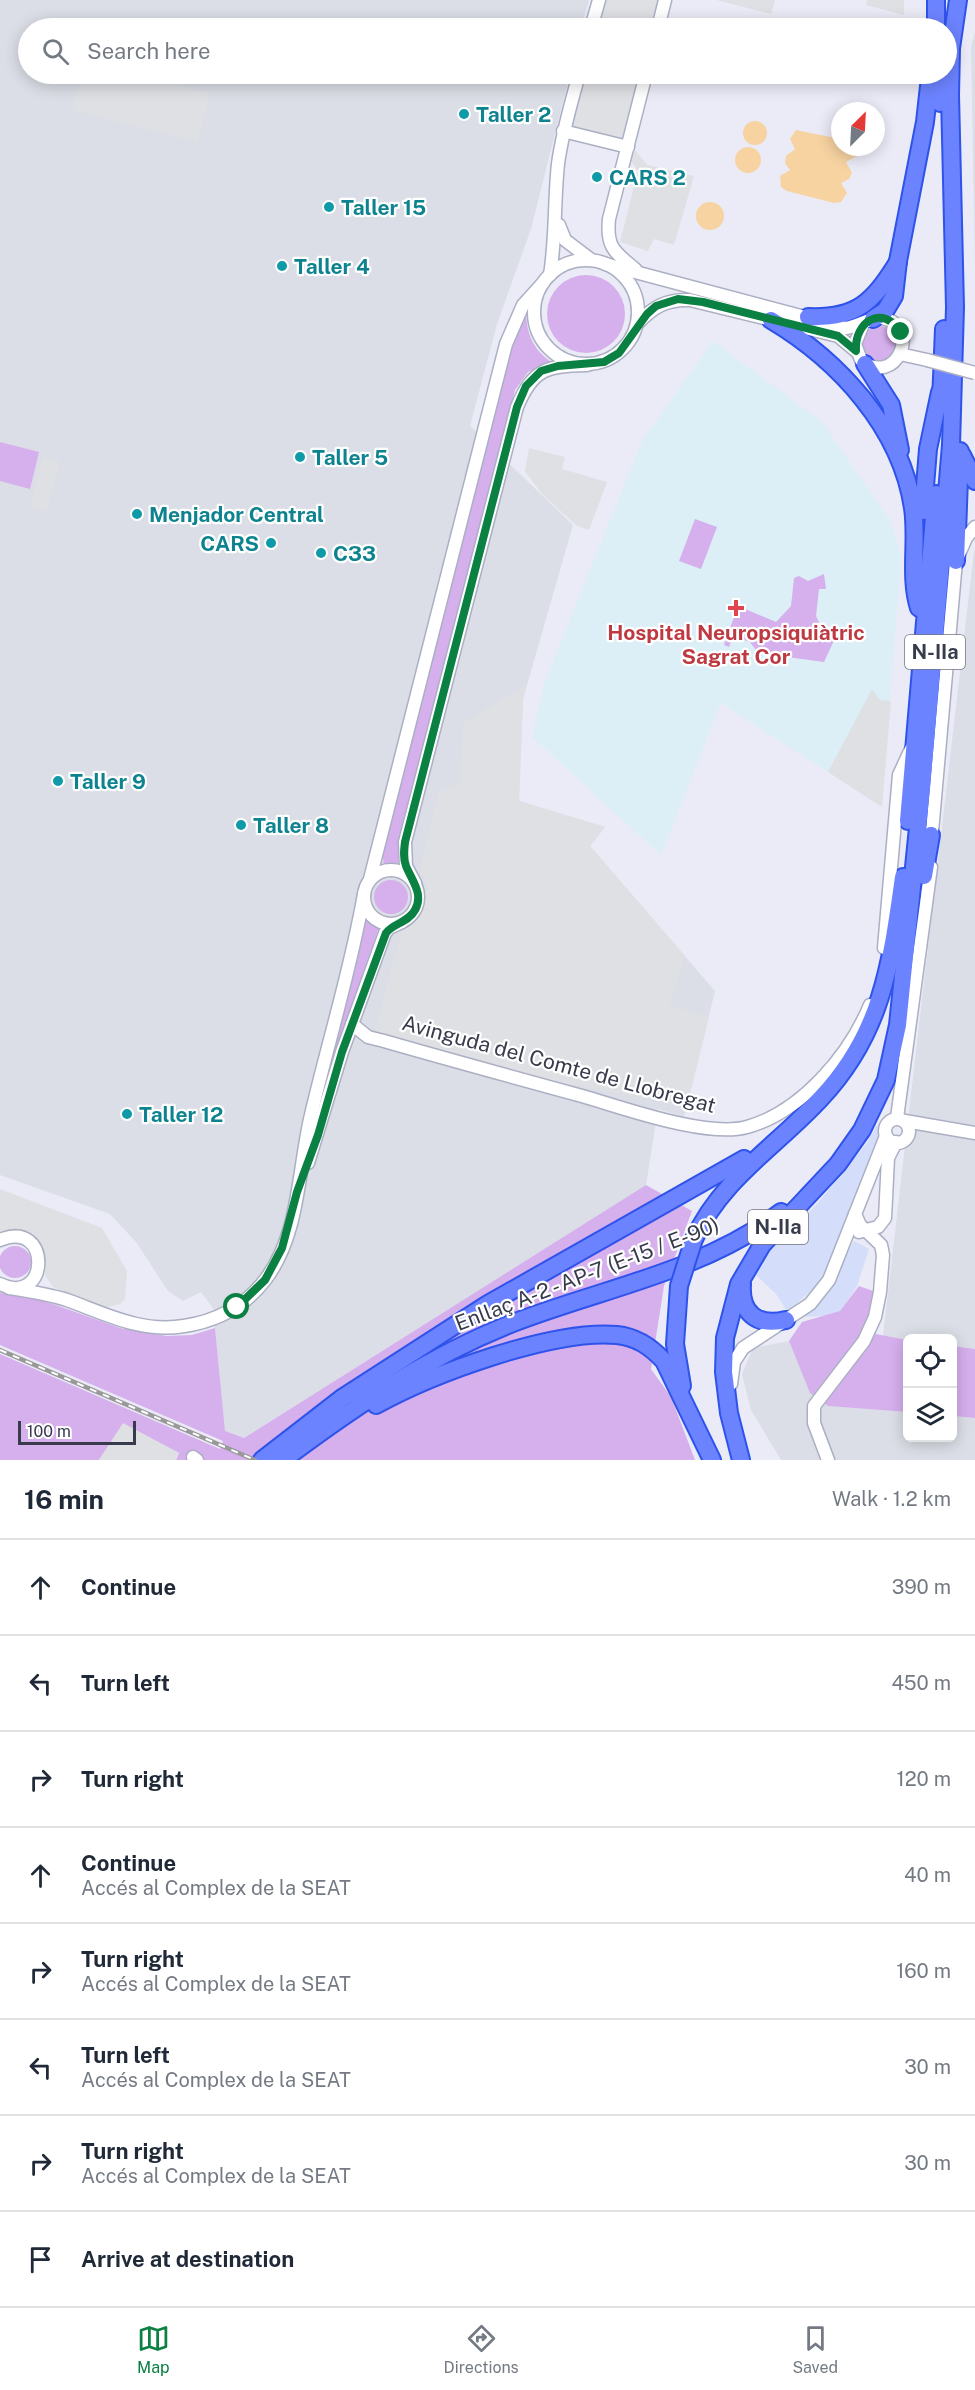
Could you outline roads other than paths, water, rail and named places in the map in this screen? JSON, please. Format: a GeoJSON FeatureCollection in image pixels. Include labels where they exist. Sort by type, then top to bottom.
{"type":"FeatureCollection","features":[{"type":"Feature","properties":{"kind":"highway"},"geometry":{"type":"LineString","coordinates":[[933,18],[934,0]]}},
{"type":"Feature","properties":{"kind":"highway"},"geometry":{"type":"LineString","coordinates":[[934,0],[935,18]]}},
{"type":"Feature","properties":{"kind":"highway"},"geometry":{"type":"LineString","coordinates":[[945,18],[948,0]]}},
{"type":"Feature","properties":{"kind":"highway","name":"N-IIa"},"geometry":{"type":"LineString","coordinates":[[955,18],[958,0]]}},
{"type":"Feature","properties":{"kind":"highway"},"geometry":{"type":"LineString","coordinates":[[957,32],[969,0]]}},
{"type":"Feature","properties":{"kind":"highway"},"geometry":{"type":"LineString","coordinates":[[868,322],[885,310],[894,297],[898,261],[926,122],[929,84]]}},
{"type":"Feature","properties":{"kind":"highway","name":"N-IIa"},"geometry":{"type":"LineString","coordinates":[[712,1460],[698,1435],[683,1389],[677,1358],[675,1314],[679,1286],[694,1239],[703,1220],[722,1192],[820,1099],[840,1076],[867,1033],[881,999],[892,954],[904,865],[938,464],[944,314],[939,84]]}},
{"type":"Feature","properties":{"kind":"highway","name":"N-IIa"},"geometry":{"type":"LineString","coordinates":[[741,1460],[729,1413],[724,1372],[725,1338],[732,1302],[744,1272],[762,1245],[829,1175],[855,1141],[878,1098],[898,1025],[935,650],[951,445],[954,354],[951,84]]}},
{"type":"Feature","properties":{"kind":"highway"},"geometry":{"type":"LineString","coordinates":[[808,317],[847,315],[862,306],[872,298],[898,261]]}},
{"type":"Feature","properties":{"kind":"highway"},"geometry":{"type":"LineString","coordinates":[[771,320],[813,348],[862,397],[883,428],[905,477]]}},
{"type":"Feature","properties":{"kind":"highway"},"geometry":{"type":"LineString","coordinates":[[954,354],[961,426],[956,561]]}},
{"type":"Feature","properties":{"kind":"highway"},"geometry":{"type":"LineString","coordinates":[[861,357],[891,405],[913,508],[916,597],[924,622]]}},
{"type":"Feature","properties":{"kind":"highway"},"geometry":{"type":"LineString","coordinates":[[915,571],[922,532],[928,449],[941,388]]}},
{"type":"Feature","properties":{"kind":"highway"},"geometry":{"type":"LineString","coordinates":[[960,451],[975,480]]}},
{"type":"Feature","properties":{"kind":"highway"},"geometry":{"type":"LineString","coordinates":[[906,950],[931,835]]}},
{"type":"Feature","properties":{"kind":"highway","name":"Enllaç A-2 - AP-7 (E-15 / E-90)"},"geometry":{"type":"LineString","coordinates":[[283,1460],[356,1406],[431,1361],[511,1324],[707,1255],[759,1229],[793,1203],[835,1157],[865,1113],[889,1063]]}},
{"type":"Feature","properties":{"kind":"highway","name":"Enllaç A-2 - AP-7 (E-15 / E-90)"},"geometry":{"type":"LineString","coordinates":[[262,1460],[342,1398],[488,1304],[717,1176],[783,1134]]}},
{"type":"Feature","properties":{"kind":"highway"},"geometry":{"type":"LineString","coordinates":[[744,1272],[742,1298],[750,1315],[766,1322],[786,1320]]}},
{"type":"Feature","properties":{"kind":"highway"},"geometry":{"type":"LineString","coordinates":[[302,1446],[380,1403],[456,1369],[548,1343],[590,1336],[617,1335],[638,1340],[653,1349],[663,1361],[698,1435]]}},
{"type":"Feature","properties":{"kind":"street"},"geometry":{"type":"LineString","coordinates":[[594,18],[599,0]]}},
{"type":"Feature","properties":{"kind":"street"},"geometry":{"type":"LineString","coordinates":[[660,18],[665,0]]}},
{"type":"Feature","properties":{"kind":"street"},"geometry":{"type":"LineString","coordinates":[[576,84],[563,131],[558,166],[556,218],[546,279],[535,301],[534,316],[537,331],[556,355],[570,362],[587,365]]}},
{"type":"Feature","properties":{"kind":"street"},"geometry":{"type":"LineString","coordinates":[[639,273],[613,250],[607,237],[609,219],[644,84]]}},
{"type":"Feature","properties":{"kind":"street"},"geometry":{"type":"LineString","coordinates":[[563,131],[628,147]]}},
{"type":"Feature","properties":{"kind":"street"},"geometry":{"type":"LineString","coordinates":[[556,218],[565,240],[578,253],[600,262],[846,328],[868,322],[889,321],[897,326],[903,338],[901,350],[885,367],[875,367],[838,336],[703,302],[678,299],[656,306],[637,324]]}},
{"type":"Feature","properties":{"kind":"street"},"geometry":{"type":"LineString","coordinates":[[3,1285],[65,1299],[115,1319],[147,1327],[183,1327],[220,1317],[252,1294],[274,1266],[282,1248],[297,1192],[310,1118],[364,894],[370,879],[506,345],[523,305],[546,279],[566,265],[580,261],[600,262],[627,279],[635,293],[639,308],[637,324],[631,340],[619,353],[604,362],[558,366],[541,371],[526,386],[517,407],[405,842],[406,866],[415,883],[418,901],[410,917],[389,928],[386,933],[352,1024],[318,1135],[297,1192]]}},
{"type":"Feature","properties":{"kind":"street"},"geometry":{"type":"LineString","coordinates":[[861,357],[856,337],[868,322]]}},
{"type":"Feature","properties":{"kind":"street"},"geometry":{"type":"LineString","coordinates":[[901,350],[975,365]]}},
{"type":"Feature","properties":{"kind":"street"},"geometry":{"type":"LineString","coordinates":[[928,356],[975,373]]}},
{"type":"Feature","properties":{"kind":"street"},"geometry":{"type":"LineString","coordinates":[[891,1139],[903,1141],[908,1135],[909,1128],[901,1120],[898,1096],[927,912],[931,835],[956,561],[966,538],[975,527]]}},
{"type":"Feature","properties":{"kind":"street","name":"Avinguda del Comte de Llobregat"},"geometry":{"type":"LineString","coordinates":[[352,1024],[368,1037],[660,1118],[710,1129],[745,1127],[779,1113],[814,1086],[844,1050],[873,999],[885,943],[899,775],[914,744]]}},
{"type":"Feature","properties":{"kind":"street"},"geometry":{"type":"LineString","coordinates":[[370,879],[377,874],[393,870],[402,872],[415,883]]}},
{"type":"Feature","properties":{"kind":"street"},"geometry":{"type":"LineString","coordinates":[[364,894],[368,913],[375,920],[393,925],[402,922]]}},
{"type":"Feature","properties":{"kind":"street"},"geometry":{"type":"LineString","coordinates":[[842,1250],[854,1235],[878,1227],[885,1218],[891,1139],[887,1124],[901,1120],[934,1128],[975,1133]]}},
{"type":"Feature","properties":{"kind":"street"},"geometry":{"type":"LineString","coordinates":[[908,1135],[934,1128]]}},
{"type":"Feature","properties":{"kind":"street"},"geometry":{"type":"LineString","coordinates":[[729,1413],[730,1379],[736,1358],[748,1344],[810,1304],[819,1294],[842,1250],[855,1214],[891,1139]]}},
{"type":"Feature","properties":{"kind":"street"},"geometry":{"type":"LineString","coordinates":[[828,1460],[814,1423],[814,1406],[864,1341],[878,1306],[883,1255],[878,1240],[865,1230],[855,1214]]}},
{"type":"Feature","properties":{"kind":"street"},"geometry":{"type":"LineString","coordinates":[[0,1240],[17,1236],[32,1244],[40,1260],[43,1283],[65,1299]]}},
{"type":"Feature","properties":{"kind":"street"},"geometry":{"type":"LineString","coordinates":[[3,1285],[17,1288],[31,1282],[36,1276],[40,1260]]}},
{"type":"Feature","properties":{"kind":"railway"},"geometry":{"type":"LineString","coordinates":[[0,1350],[255,1460]]}},
{"type":"Feature","properties":{"kind":"place","name":"Taller 2"},"geometry":{"type":"Point","coordinates":[464,114]}},
{"type":"Feature","properties":{"kind":"place","name":"CARS 2"},"geometry":{"type":"Point","coordinates":[597,177]}},
{"type":"Feature","properties":{"kind":"place","name":"Taller 15"},"geometry":{"type":"Point","coordinates":[329,207]}},
{"type":"Feature","properties":{"kind":"place","name":"Taller 4"},"geometry":{"type":"Point","coordinates":[282,266]}},
{"type":"Feature","properties":{"kind":"place","name":"Taller 5"},"geometry":{"type":"Point","coordinates":[300,457]}},
{"type":"Feature","properties":{"kind":"place","name":"Menjador Central"},"geometry":{"type":"Point","coordinates":[137,514]}},
{"type":"Feature","properties":{"kind":"place","name":"CARS"},"geometry":{"type":"Point","coordinates":[271,543]}},
{"type":"Feature","properties":{"kind":"place","name":"C33"},"geometry":{"type":"Point","coordinates":[321,553]}},
{"type":"Feature","properties":{"kind":"place","name":"Hospital Neuropsiquiàtric Sagrat Cor"},"geometry":{"type":"Point","coordinates":[736,608]}},
{"type":"Feature","properties":{"kind":"place","name":"Taller 9"},"geometry":{"type":"Point","coordinates":[58,781]}},
{"type":"Feature","properties":{"kind":"place","name":"Taller 8"},"geometry":{"type":"Point","coordinates":[241,825]}},
{"type":"Feature","properties":{"kind":"place","name":"Taller 12"},"geometry":{"type":"Point","coordinates":[127,1114]}}]}
